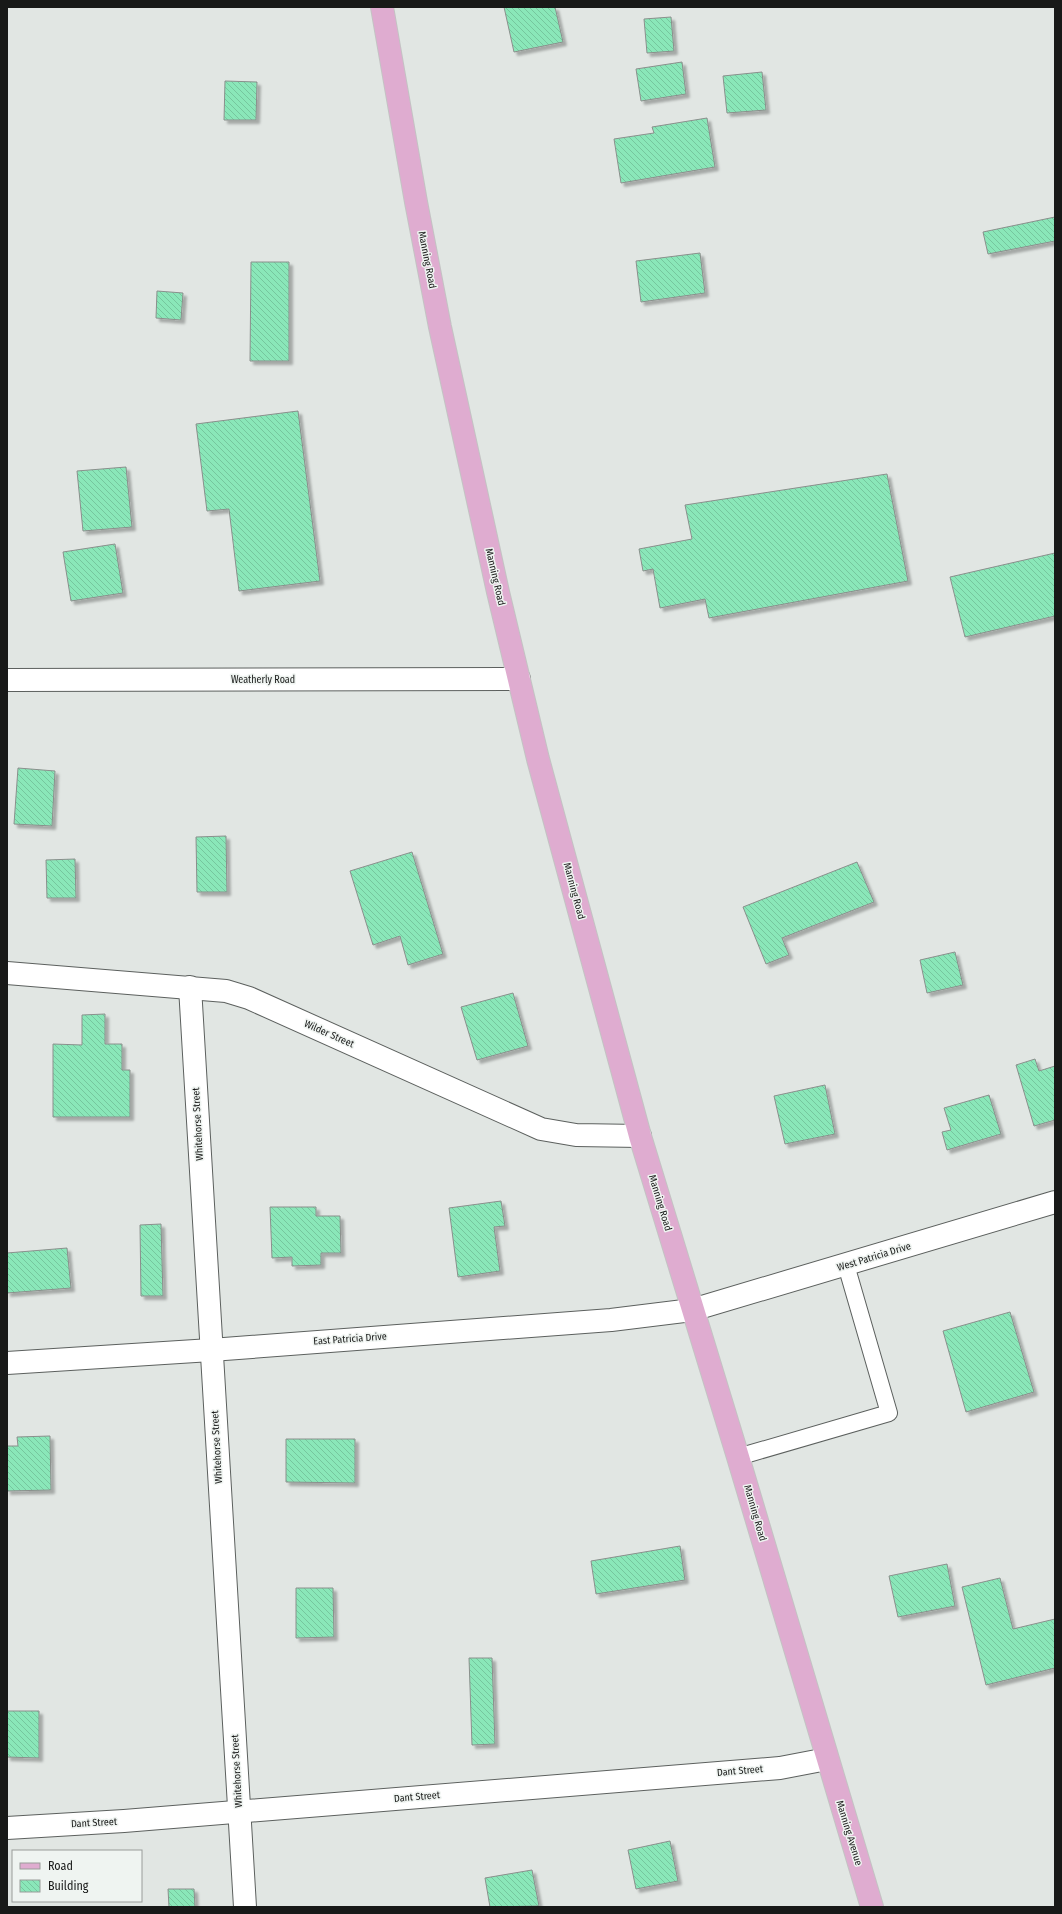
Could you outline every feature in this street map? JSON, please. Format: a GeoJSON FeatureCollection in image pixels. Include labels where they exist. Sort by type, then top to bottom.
{"type":"FeatureCollection","features":[{"type":"Feature","properties":{"kind":"main road","name":"Manning Road"},"geometry":{"type":"LineString","coordinates":[[382,7],[416,202],[439,319],[471,472],[518,679],[640,1136],[738,1457],[827,1759]]}},
{"type":"Feature","properties":{"kind":"main road","name":"Manning Avenue"},"geometry":{"type":"LineString","coordinates":[[827,1759],[872,1907]]}},
{"type":"Feature","properties":{"kind":"street","name":"Weatherly Road"},"geometry":{"type":"LineString","coordinates":[[7,680],[518,679]]}},
{"type":"Feature","properties":{"kind":"street","name":"Wilder Street"},"geometry":{"type":"LineString","coordinates":[[7,973],[226,991],[249,998],[541,1130],[576,1135],[640,1136]]}},
{"type":"Feature","properties":{"kind":"street","name":"Whitehorse Street"},"geometry":{"type":"LineString","coordinates":[[190,987],[245,1907]]}},
{"type":"Feature","properties":{"kind":"street","name":"West Patricia Drive"},"geometry":{"type":"LineString","coordinates":[[692,1310],[1055,1202]]}},
{"type":"Feature","properties":{"kind":"street","name":"East Patricia Drive"},"geometry":{"type":"LineString","coordinates":[[7,1363],[212,1350],[611,1320],[692,1310]]}},
{"type":"Feature","properties":{"kind":"street","name":"Dant Street"},"geometry":{"type":"LineString","coordinates":[[7,1828],[239,1812],[780,1768],[827,1759]]}},
{"type":"Feature","properties":{"kind":"lane"},"geometry":{"type":"LineString","coordinates":[[738,1457],[889,1413],[846,1265]]}},
{"type":"Feature","properties":{"kind":"building"},"geometry":{"type":"Polygon","coordinates":[[[504,7],[555,7],[563,42],[514,52],[504,7]]]}},
{"type":"Feature","properties":{"kind":"building"},"geometry":{"type":"Polygon","coordinates":[[[671,17],[674,51],[647,53],[644,19],[671,17]]]}},
{"type":"Feature","properties":{"kind":"building"},"geometry":{"type":"Polygon","coordinates":[[[682,62],[686,94],[641,101],[636,69],[682,62]]]}},
{"type":"Feature","properties":{"kind":"building"},"geometry":{"type":"Polygon","coordinates":[[[762,72],[766,110],[727,113],[723,76],[762,72]]]}},
{"type":"Feature","properties":{"kind":"building"},"geometry":{"type":"Polygon","coordinates":[[[225,81],[257,82],[256,120],[224,120],[225,81]]]}},
{"type":"Feature","properties":{"kind":"building"},"geometry":{"type":"Polygon","coordinates":[[[707,118],[715,167],[621,183],[614,139],[654,133],[652,127],[707,118]]]}},
{"type":"Feature","properties":{"kind":"building"},"geometry":{"type":"Polygon","coordinates":[[[1055,217],[1055,241],[988,254],[983,232],[1055,217]]]}},
{"type":"Feature","properties":{"kind":"building"},"geometry":{"type":"Polygon","coordinates":[[[700,253],[705,293],[641,302],[636,261],[700,253]]]}},
{"type":"Feature","properties":{"kind":"building"},"geometry":{"type":"Polygon","coordinates":[[[251,262],[289,262],[289,361],[250,361],[251,262]]]}},
{"type":"Feature","properties":{"kind":"building"},"geometry":{"type":"Polygon","coordinates":[[[157,291],[183,293],[181,320],[156,318],[157,291]]]}},
{"type":"Feature","properties":{"kind":"building"},"geometry":{"type":"Polygon","coordinates":[[[298,411],[320,581],[239,591],[229,509],[207,511],[196,424],[298,411]]]}},
{"type":"Feature","properties":{"kind":"building"},"geometry":{"type":"Polygon","coordinates":[[[126,467],[132,527],[83,531],[77,471],[126,467]]]}},
{"type":"Feature","properties":{"kind":"building"},"geometry":{"type":"Polygon","coordinates":[[[887,474],[908,581],[709,618],[705,599],[660,608],[653,569],[643,571],[639,549],[692,539],[685,505],[887,474]]]}},
{"type":"Feature","properties":{"kind":"building"},"geometry":{"type":"Polygon","coordinates":[[[115,544],[123,593],[71,601],[63,552],[115,544]]]}},
{"type":"Feature","properties":{"kind":"building"},"geometry":{"type":"Polygon","coordinates":[[[1055,553],[1055,616],[965,637],[950,577],[1055,553]]]}},
{"type":"Feature","properties":{"kind":"building"},"geometry":{"type":"Polygon","coordinates":[[[18,768],[55,771],[52,826],[14,824],[18,768]]]}},
{"type":"Feature","properties":{"kind":"building"},"geometry":{"type":"Polygon","coordinates":[[[226,836],[227,892],[197,892],[196,837],[226,836]]]}},
{"type":"Feature","properties":{"kind":"building"},"geometry":{"type":"Polygon","coordinates":[[[412,852],[443,954],[408,965],[400,936],[373,945],[350,871],[412,852]]]}},
{"type":"Feature","properties":{"kind":"building"},"geometry":{"type":"Polygon","coordinates":[[[75,859],[76,898],[47,898],[46,860],[75,859]]]}},
{"type":"Feature","properties":{"kind":"building"},"geometry":{"type":"Polygon","coordinates":[[[857,862],[874,902],[782,938],[789,955],[766,964],[743,907],[857,862]]]}},
{"type":"Feature","properties":{"kind":"building"},"geometry":{"type":"Polygon","coordinates":[[[955,952],[963,985],[927,993],[920,960],[955,952]]]}},
{"type":"Feature","properties":{"kind":"building"},"geometry":{"type":"Polygon","coordinates":[[[513,993],[528,1046],[477,1060],[461,1007],[513,993]]]}},
{"type":"Feature","properties":{"kind":"building"},"geometry":{"type":"Polygon","coordinates":[[[105,1014],[105,1044],[122,1044],[122,1070],[130,1070],[130,1117],[53,1117],[53,1044],[82,1045],[82,1015],[105,1014]]]}},
{"type":"Feature","properties":{"kind":"building"},"geometry":{"type":"Polygon","coordinates":[[[1035,1059],[1039,1071],[1055,1066],[1055,1120],[1034,1126],[1016,1065],[1035,1059]]]}},
{"type":"Feature","properties":{"kind":"building"},"geometry":{"type":"Polygon","coordinates":[[[825,1085],[835,1134],[785,1144],[774,1096],[825,1085]]]}},
{"type":"Feature","properties":{"kind":"building"},"geometry":{"type":"Polygon","coordinates":[[[989,1095],[1001,1134],[947,1150],[942,1132],[951,1130],[944,1108],[989,1095]]]}},
{"type":"Feature","properties":{"kind":"building"},"geometry":{"type":"Polygon","coordinates":[[[501,1201],[505,1226],[494,1227],[500,1271],[458,1277],[449,1208],[501,1201]]]}},
{"type":"Feature","properties":{"kind":"building"},"geometry":{"type":"Polygon","coordinates":[[[270,1207],[316,1207],[316,1216],[340,1216],[341,1253],[321,1253],[321,1265],[292,1266],[292,1257],[272,1258],[270,1207]]]}},
{"type":"Feature","properties":{"kind":"building"},"geometry":{"type":"Polygon","coordinates":[[[161,1224],[163,1296],[141,1296],[140,1225],[161,1224]]]}},
{"type":"Feature","properties":{"kind":"building"},"geometry":{"type":"Polygon","coordinates":[[[67,1248],[71,1288],[7,1293],[7,1253],[67,1248]]]}},
{"type":"Feature","properties":{"kind":"building"},"geometry":{"type":"Polygon","coordinates":[[[1010,1312],[1034,1392],[966,1412],[943,1331],[1010,1312]]]}},
{"type":"Feature","properties":{"kind":"building"},"geometry":{"type":"Polygon","coordinates":[[[50,1436],[51,1490],[7,1491],[7,1446],[18,1446],[17,1437],[50,1436]]]}},
{"type":"Feature","properties":{"kind":"building"},"geometry":{"type":"Polygon","coordinates":[[[286,1439],[355,1439],[355,1483],[286,1482],[286,1439]]]}},
{"type":"Feature","properties":{"kind":"building"},"geometry":{"type":"Polygon","coordinates":[[[680,1546],[685,1580],[596,1594],[591,1561],[680,1546]]]}},
{"type":"Feature","properties":{"kind":"building"},"geometry":{"type":"Polygon","coordinates":[[[947,1564],[955,1606],[898,1617],[889,1576],[947,1564]]]}},
{"type":"Feature","properties":{"kind":"building"},"geometry":{"type":"Polygon","coordinates":[[[1000,1578],[1013,1629],[1055,1619],[1055,1668],[986,1685],[962,1587],[1000,1578]]]}},
{"type":"Feature","properties":{"kind":"building"},"geometry":{"type":"Polygon","coordinates":[[[296,1588],[333,1588],[334,1637],[296,1638],[296,1588]]]}},
{"type":"Feature","properties":{"kind":"building"},"geometry":{"type":"Polygon","coordinates":[[[469,1658],[492,1658],[495,1744],[472,1745],[469,1658]]]}},
{"type":"Feature","properties":{"kind":"building"},"geometry":{"type":"Polygon","coordinates":[[[7,1711],[39,1711],[39,1758],[7,1757],[7,1711]]]}},
{"type":"Feature","properties":{"kind":"building"},"geometry":{"type":"Polygon","coordinates":[[[670,1841],[678,1881],[636,1889],[628,1850],[670,1841]]]}},
{"type":"Feature","properties":{"kind":"building"},"geometry":{"type":"Polygon","coordinates":[[[532,1870],[539,1906],[490,1907],[485,1878],[532,1870]]]}},
{"type":"Feature","properties":{"kind":"building"},"geometry":{"type":"Polygon","coordinates":[[[168,1889],[194,1889],[195,1907],[169,1907],[168,1889]]]}}]}
